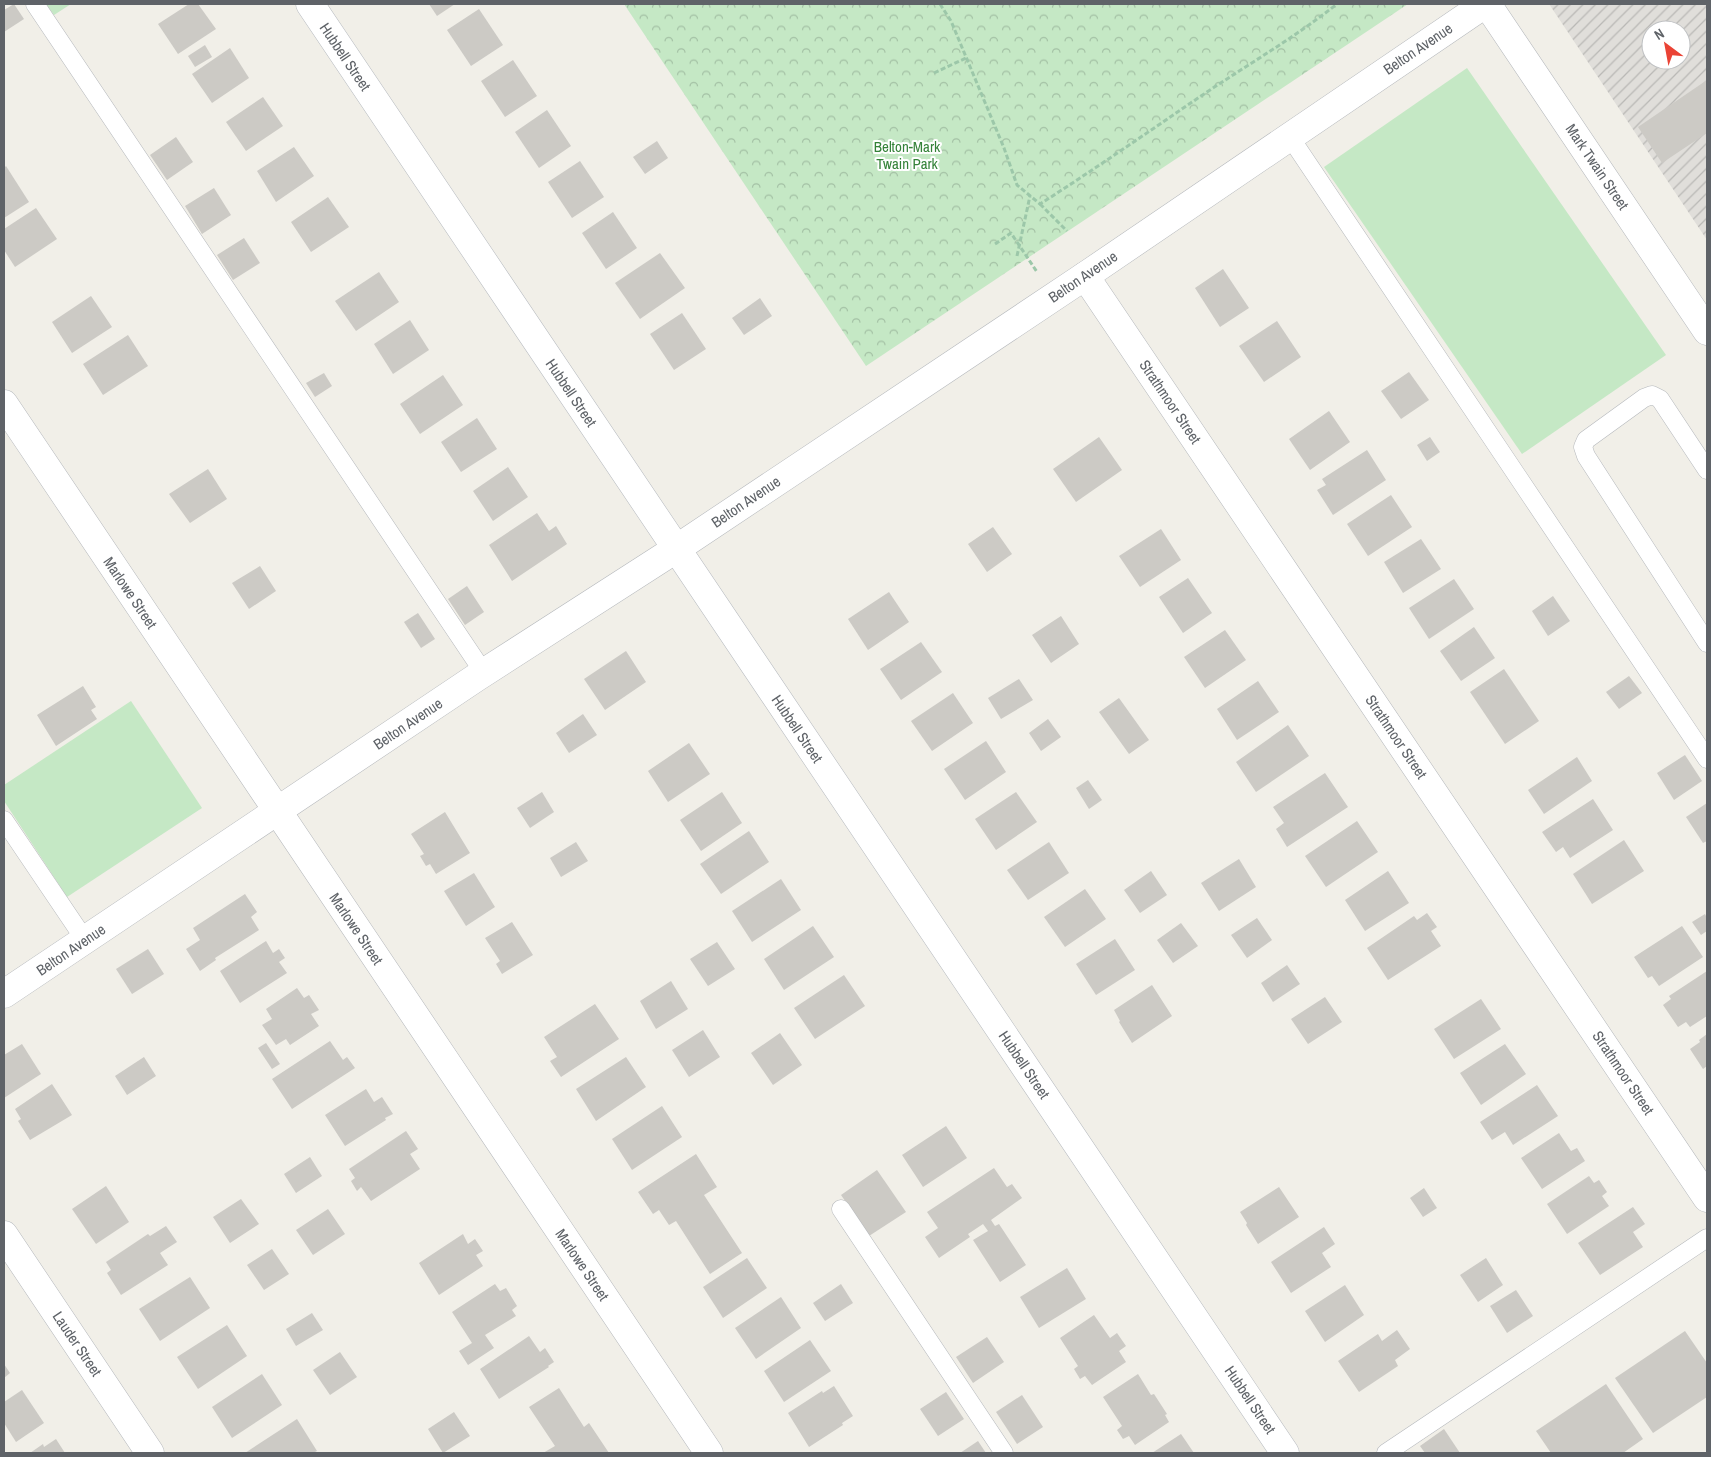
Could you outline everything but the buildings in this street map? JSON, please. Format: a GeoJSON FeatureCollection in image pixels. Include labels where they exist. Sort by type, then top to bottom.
{"type":"FeatureCollection","features":[{"type":"Feature","properties":{"kind":"street","name":"Hubbell Street"},"geometry":{"type":"LineString","coordinates":[[310,4],[1285,1453]]}},
{"type":"Feature","properties":{"kind":"street","name":"Belton Avenue"},"geometry":{"type":"LineString","coordinates":[[4,994],[484,673],[676,549],[1054,297],[1486,4]]}},
{"type":"Feature","properties":{"kind":"street","name":"Mark Twain Street"},"geometry":{"type":"LineString","coordinates":[[1486,4],[1707,331]]}},
{"type":"Feature","properties":{"kind":"street","name":"Strathmoor Street"},"geometry":{"type":"LineString","coordinates":[[1085,276],[1707,1198]]}},
{"type":"Feature","properties":{"kind":"street","name":"Marlowe Street"},"geometry":{"type":"LineString","coordinates":[[4,404],[708,1453]]}},
{"type":"Feature","properties":{"kind":"street","name":"Lauder Street"},"geometry":{"type":"LineString","coordinates":[[4,1236],[150,1453]]}},
{"type":"Feature","properties":{"kind":"lane"},"geometry":{"type":"LineString","coordinates":[[35,4],[484,673]]}},
{"type":"Feature","properties":{"kind":"lane"},"geometry":{"type":"LineString","coordinates":[[1290,137],[1707,759]]}},
{"type":"Feature","properties":{"kind":"lane"},"geometry":{"type":"LineString","coordinates":[[1707,470],[1660,399],[1652,394],[1586,440],[1582,447],[1707,642]]}},
{"type":"Feature","properties":{"kind":"lane"},"geometry":{"type":"LineString","coordinates":[[4,820],[85,940]]}},
{"type":"Feature","properties":{"kind":"lane"},"geometry":{"type":"LineString","coordinates":[[841,1209],[1004,1453]]}},
{"type":"Feature","properties":{"kind":"lane"},"geometry":{"type":"LineString","coordinates":[[1386,1453],[1707,1238]]}},
{"type":"Feature","properties":{"kind":"path"},"geometry":{"type":"LineString","coordinates":[[940,4],[951,21],[1004,148],[1017,185],[1040,204],[1067,231]]}},
{"type":"Feature","properties":{"kind":"path"},"geometry":{"type":"LineString","coordinates":[[1040,204],[1313,23],[1337,4]]}},
{"type":"Feature","properties":{"kind":"path"},"geometry":{"type":"LineString","coordinates":[[934,73],[966,58]]}},
{"type":"Feature","properties":{"kind":"path"},"geometry":{"type":"LineString","coordinates":[[1017,256],[1030,196]]}},
{"type":"Feature","properties":{"kind":"path"},"geometry":{"type":"LineString","coordinates":[[995,244],[1011,233],[1054,297]]}},
{"type":"Feature","properties":{"kind":"shaded area"},"geometry":{"type":"Polygon","coordinates":[[[1549,4],[1707,4],[1707,240],[1549,4]]]}},
{"type":"Feature","properties":{"kind":"green space"},"geometry":{"type":"Polygon","coordinates":[[[46,4],[71,4],[54,15],[46,4]]]}},
{"type":"Feature","properties":{"kind":"green space","name":"Belton-Mark Twain Park"},"geometry":{"type":"Polygon","coordinates":[[[624,4],[1408,4],[866,366],[624,4]]]}},
{"type":"Feature","properties":{"kind":"green space"},"geometry":{"type":"Polygon","coordinates":[[[1467,68],[1666,355],[1522,454],[1324,167],[1467,68]]]}},
{"type":"Feature","properties":{"kind":"green space"},"geometry":{"type":"Polygon","coordinates":[[[131,701],[202,808],[67,897],[4,801],[4,785],[131,701]]]}}]}
